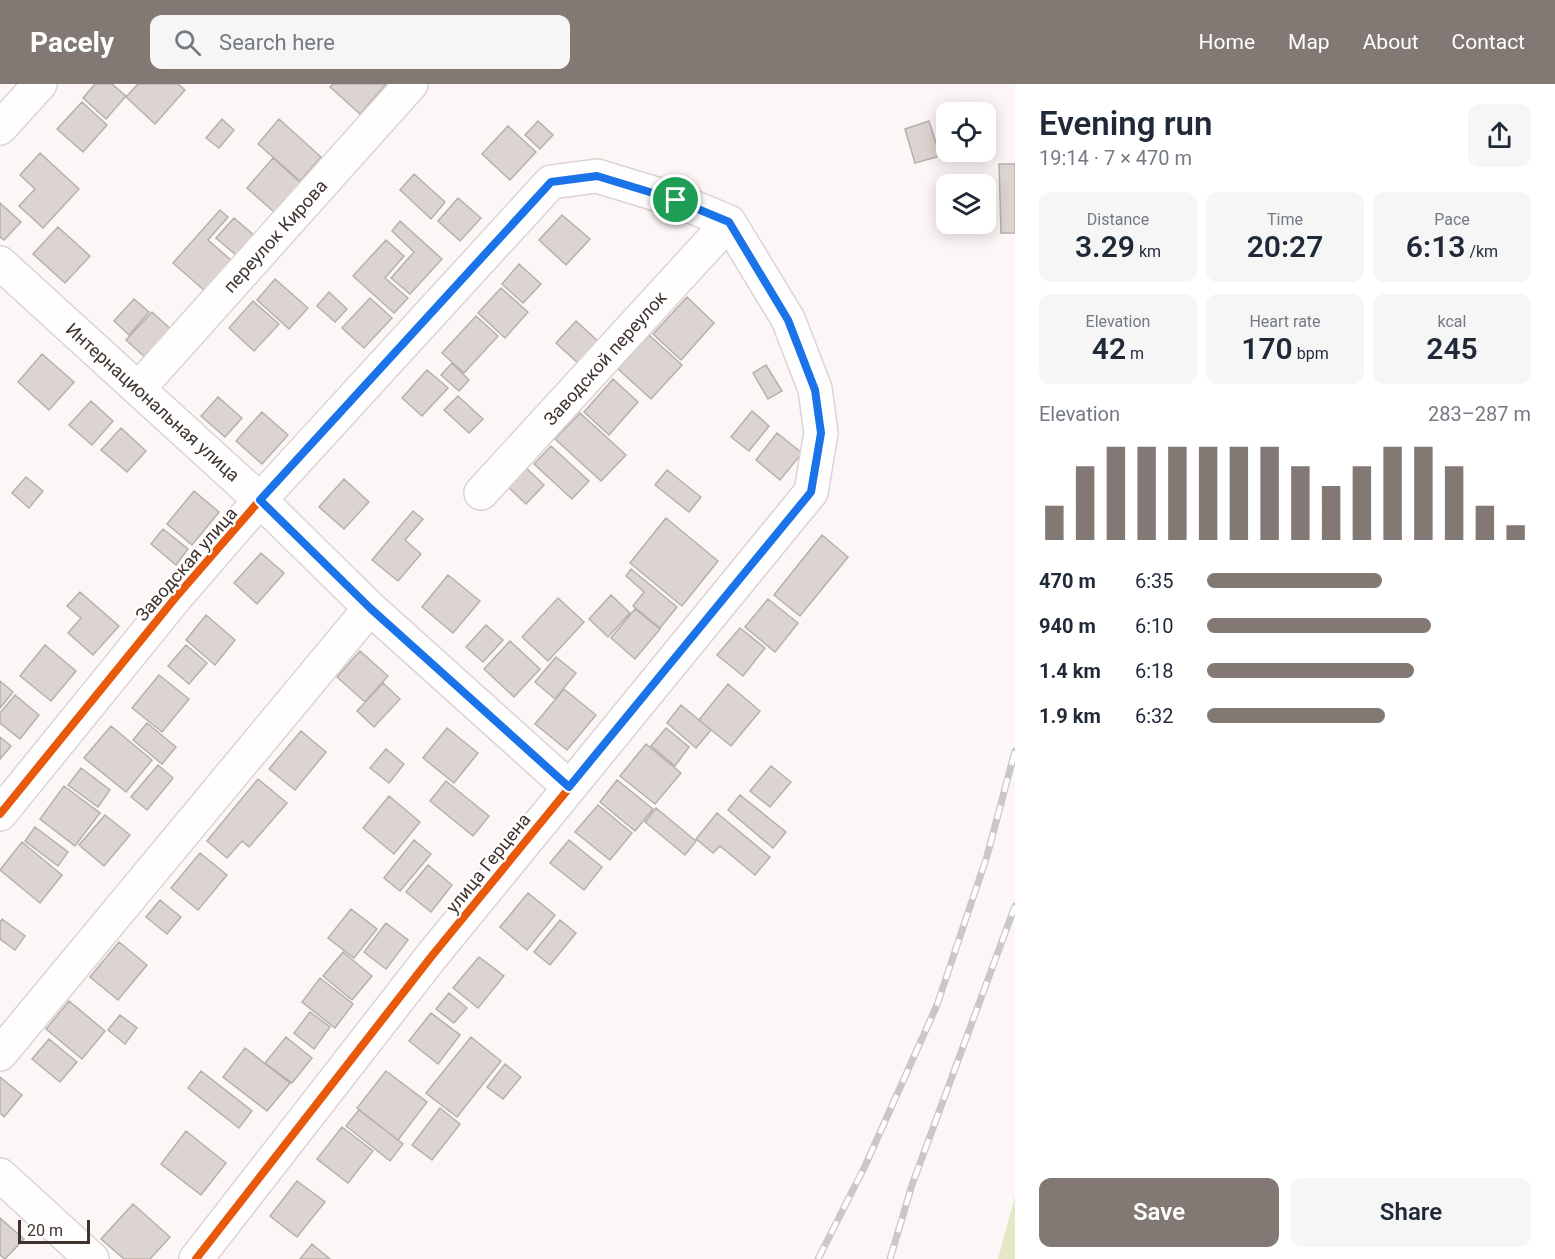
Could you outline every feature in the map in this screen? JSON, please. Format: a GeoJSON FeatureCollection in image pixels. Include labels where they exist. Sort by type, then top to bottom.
{"type":"FeatureCollection","features":[{"type":"Feature","properties":{"kind":"street"},"geometry":{"type":"LineString","coordinates":[[0,128],[40,84]]}},
{"type":"Feature","properties":{"kind":"street","name":"переулок Кирова"},"geometry":{"type":"LineString","coordinates":[[139,388],[411,84]]}},
{"type":"Feature","properties":{"kind":"street","name":"Заводская улица"},"geometry":{"type":"LineString","coordinates":[[0,814],[176,597],[260,500],[551,182],[597,176],[676,200],[729,222]]}},
{"type":"Feature","properties":{"kind":"street","name":"улица Герцена"},"geometry":{"type":"LineString","coordinates":[[196,1259],[431,957],[811,492],[821,433],[815,390],[788,320],[729,222]]}},
{"type":"Feature","properties":{"kind":"street","name":"Заводской переулок"},"geometry":{"type":"LineString","coordinates":[[481,494],[729,222]]}},
{"type":"Feature","properties":{"kind":"street","name":"Интернациональная улица"},"geometry":{"type":"LineString","coordinates":[[0,263],[260,500],[370,608],[569,787]]}},
{"type":"Feature","properties":{"kind":"street"},"geometry":{"type":"LineString","coordinates":[[0,1054],[370,608]]}},
{"type":"Feature","properties":{"kind":"street"},"geometry":{"type":"LineString","coordinates":[[0,1175],[92,1259]]}},
{"type":"Feature","properties":{"kind":"green space"},"geometry":{"type":"Polygon","coordinates":[[[1015,1196],[1015,1259],[998,1259],[1015,1196]]]}},
{"type":"Feature","properties":{"kind":"building"},"geometry":{"type":"Polygon","coordinates":[[[95,84],[112,84],[126,96],[106,119],[83,98],[95,84]]]}},
{"type":"Feature","properties":{"kind":"building"},"geometry":{"type":"Polygon","coordinates":[[[138,84],[178,84],[185,90],[155,124],[126,97],[138,84]]]}},
{"type":"Feature","properties":{"kind":"building"},"geometry":{"type":"Polygon","coordinates":[[[333,84],[386,84],[360,114],[330,87],[333,84]]]}},
{"type":"Feature","properties":{"kind":"building"},"geometry":{"type":"Polygon","coordinates":[[[82,102],[107,125],[83,152],[57,129],[82,102]]]}},
{"type":"Feature","properties":{"kind":"building"},"geometry":{"type":"Polygon","coordinates":[[[222,119],[234,130],[219,148],[206,138],[222,119]]]}},
{"type":"Feature","properties":{"kind":"building"},"geometry":{"type":"Polygon","coordinates":[[[279,119],[321,157],[300,181],[258,144],[279,119]]]}},
{"type":"Feature","properties":{"kind":"building"},"geometry":{"type":"Polygon","coordinates":[[[538,121],[553,135],[540,149],[525,135],[538,121]]]}},
{"type":"Feature","properties":{"kind":"building"},"geometry":{"type":"Polygon","coordinates":[[[929,121],[936,143],[936,157],[915,163],[905,129],[929,121]]]}},
{"type":"Feature","properties":{"kind":"building"},"geometry":{"type":"Polygon","coordinates":[[[508,126],[536,152],[510,180],[482,154],[508,126]]]}},
{"type":"Feature","properties":{"kind":"building"},"geometry":{"type":"Polygon","coordinates":[[[40,153],[79,189],[43,228],[19,206],[35,189],[20,175],[40,153]]]}},
{"type":"Feature","properties":{"kind":"building"},"geometry":{"type":"Polygon","coordinates":[[[273,158],[301,183],[274,212],[247,188],[273,158]]]}},
{"type":"Feature","properties":{"kind":"building"},"geometry":{"type":"Polygon","coordinates":[[[999,164],[1015,164],[1015,233],[1001,233],[999,164]]]}},
{"type":"Feature","properties":{"kind":"building"},"geometry":{"type":"Polygon","coordinates":[[[414,174],[445,202],[431,219],[400,190],[414,174]]]}},
{"type":"Feature","properties":{"kind":"building"},"geometry":{"type":"Polygon","coordinates":[[[458,198],[481,218],[460,241],[438,221],[458,198]]]}},
{"type":"Feature","properties":{"kind":"building"},"geometry":{"type":"Polygon","coordinates":[[[0,203],[21,222],[4,240],[0,237],[0,203]]]}},
{"type":"Feature","properties":{"kind":"building"},"geometry":{"type":"Polygon","coordinates":[[[220,210],[228,217],[208,240],[232,261],[205,291],[173,263],[220,210]]]}},
{"type":"Feature","properties":{"kind":"building"},"geometry":{"type":"Polygon","coordinates":[[[562,215],[590,239],[566,265],[539,240],[562,215]]]}},
{"type":"Feature","properties":{"kind":"building"},"geometry":{"type":"Polygon","coordinates":[[[234,218],[254,235],[236,255],[216,238],[234,218]]]}},
{"type":"Feature","properties":{"kind":"building"},"geometry":{"type":"Polygon","coordinates":[[[400,221],[442,259],[410,294],[391,278],[414,252],[392,231],[400,221]]]}},
{"type":"Feature","properties":{"kind":"building"},"geometry":{"type":"Polygon","coordinates":[[[58,227],[90,256],[65,283],[33,254],[58,227]]]}},
{"type":"Feature","properties":{"kind":"building"},"geometry":{"type":"Polygon","coordinates":[[[386,240],[404,256],[385,278],[408,298],[394,313],[353,276],[386,240]]]}},
{"type":"Feature","properties":{"kind":"building"},"geometry":{"type":"Polygon","coordinates":[[[519,264],[541,284],[523,303],[502,284],[519,264]]]}},
{"type":"Feature","properties":{"kind":"building"},"geometry":{"type":"Polygon","coordinates":[[[275,279],[308,308],[289,329],[257,300],[275,279]]]}},
{"type":"Feature","properties":{"kind":"building"},"geometry":{"type":"Polygon","coordinates":[[[501,288],[528,312],[505,338],[478,313],[501,288]]]}},
{"type":"Feature","properties":{"kind":"building"},"geometry":{"type":"Polygon","coordinates":[[[329,292],[347,309],[335,322],[317,306],[329,292]]]}},
{"type":"Feature","properties":{"kind":"building"},"geometry":{"type":"Polygon","coordinates":[[[687,297],[714,323],[681,360],[653,334],[687,297]]]}},
{"type":"Feature","properties":{"kind":"building"},"geometry":{"type":"Polygon","coordinates":[[[370,298],[392,318],[364,348],[342,328],[370,298]]]}},
{"type":"Feature","properties":{"kind":"building"},"geometry":{"type":"Polygon","coordinates":[[[134,299],[149,312],[129,335],[114,321],[134,299]]]}},
{"type":"Feature","properties":{"kind":"building"},"geometry":{"type":"Polygon","coordinates":[[[253,301],[279,324],[254,351],[229,328],[253,301]]]}},
{"type":"Feature","properties":{"kind":"building"},"geometry":{"type":"Polygon","coordinates":[[[152,312],[174,332],[148,360],[126,340],[152,312]]]}},
{"type":"Feature","properties":{"kind":"building"},"geometry":{"type":"Polygon","coordinates":[[[476,316],[498,336],[464,373],[442,353],[476,316]]]}},
{"type":"Feature","properties":{"kind":"building"},"geometry":{"type":"Polygon","coordinates":[[[576,321],[599,342],[579,364],[556,343],[576,321]]]}},
{"type":"Feature","properties":{"kind":"building"},"geometry":{"type":"Polygon","coordinates":[[[649,335],[682,365],[651,399],[618,369],[649,335]]]}},
{"type":"Feature","properties":{"kind":"building"},"geometry":{"type":"Polygon","coordinates":[[[42,354],[74,382],[49,410],[18,382],[42,354]]]}},
{"type":"Feature","properties":{"kind":"building"},"geometry":{"type":"Polygon","coordinates":[[[452,363],[469,380],[459,391],[441,375],[452,363]]]}},
{"type":"Feature","properties":{"kind":"building"},"geometry":{"type":"Polygon","coordinates":[[[766,365],[782,391],[768,399],[753,373],[766,365]]]}},
{"type":"Feature","properties":{"kind":"building"},"geometry":{"type":"Polygon","coordinates":[[[427,370],[448,388],[422,416],[402,398],[427,370]]]}},
{"type":"Feature","properties":{"kind":"building"},"geometry":{"type":"Polygon","coordinates":[[[613,379],[638,402],[609,435],[584,412],[613,379]]]}},
{"type":"Feature","properties":{"kind":"building"},"geometry":{"type":"Polygon","coordinates":[[[458,396],[483,419],[469,433],[444,410],[458,396]]]}},
{"type":"Feature","properties":{"kind":"building"},"geometry":{"type":"Polygon","coordinates":[[[218,397],[242,418],[225,437],[201,416],[218,397]]]}},
{"type":"Feature","properties":{"kind":"building"},"geometry":{"type":"Polygon","coordinates":[[[91,401],[113,421],[92,445],[69,425],[91,401]]]}},
{"type":"Feature","properties":{"kind":"building"},"geometry":{"type":"Polygon","coordinates":[[[752,411],[769,426],[749,451],[731,437],[752,411]]]}},
{"type":"Feature","properties":{"kind":"building"},"geometry":{"type":"Polygon","coordinates":[[[262,412],[288,435],[262,464],[236,441],[262,412]]]}},
{"type":"Feature","properties":{"kind":"building"},"geometry":{"type":"Polygon","coordinates":[[[580,413],[626,455],[601,481],[555,439],[580,413]]]}},
{"type":"Feature","properties":{"kind":"building"},"geometry":{"type":"Polygon","coordinates":[[[121,428],[146,451],[127,472],[101,450],[121,428]]]}},
{"type":"Feature","properties":{"kind":"building"},"geometry":{"type":"Polygon","coordinates":[[[777,433],[802,453],[780,480],[756,460],[777,433]]]}},
{"type":"Feature","properties":{"kind":"building"},"geometry":{"type":"Polygon","coordinates":[[[551,446],[589,481],[572,499],[534,464],[551,446]]]}},
{"type":"Feature","properties":{"kind":"building"},"geometry":{"type":"Polygon","coordinates":[[[526,468],[544,485],[526,504],[509,488],[526,468]]]}},
{"type":"Feature","properties":{"kind":"building"},"geometry":{"type":"Polygon","coordinates":[[[667,470],[701,497],[689,512],[655,485],[667,470]]]}},
{"type":"Feature","properties":{"kind":"building"},"geometry":{"type":"Polygon","coordinates":[[[26,477],[43,491],[29,508],[12,493],[26,477]]]}},
{"type":"Feature","properties":{"kind":"building"},"geometry":{"type":"Polygon","coordinates":[[[344,479],[369,502],[344,529],[319,507],[344,479]]]}},
{"type":"Feature","properties":{"kind":"building"},"geometry":{"type":"Polygon","coordinates":[[[194,491],[219,512],[192,545],[167,524],[194,491]]]}},
{"type":"Feature","properties":{"kind":"building"},"geometry":{"type":"Polygon","coordinates":[[[413,511],[423,519],[405,540],[421,554],[398,581],[372,560],[413,511]]]}},
{"type":"Feature","properties":{"kind":"building"},"geometry":{"type":"Polygon","coordinates":[[[666,518],[718,561],[682,606],[630,563],[666,518]]]}},
{"type":"Feature","properties":{"kind":"building"},"geometry":{"type":"Polygon","coordinates":[[[163,529],[188,549],[176,565],[151,544],[163,529]]]}},
{"type":"Feature","properties":{"kind":"building"},"geometry":{"type":"Polygon","coordinates":[[[822,535],[848,557],[800,616],[774,595],[822,535]]]}},
{"type":"Feature","properties":{"kind":"building"},"geometry":{"type":"Polygon","coordinates":[[[261,553],[284,573],[257,604],[234,583],[261,553]]]}},
{"type":"Feature","properties":{"kind":"building"},"geometry":{"type":"Polygon","coordinates":[[[631,569],[677,607],[660,628],[633,606],[644,592],[626,576],[631,569]]]}},
{"type":"Feature","properties":{"kind":"building"},"geometry":{"type":"Polygon","coordinates":[[[448,575],[480,601],[453,633],[422,607],[448,575]]]}},
{"type":"Feature","properties":{"kind":"building"},"geometry":{"type":"Polygon","coordinates":[[[80,592],[119,626],[93,655],[68,633],[81,618],[67,606],[80,592]]]}},
{"type":"Feature","properties":{"kind":"building"},"geometry":{"type":"Polygon","coordinates":[[[611,595],[630,613],[608,637],[589,619],[611,595]]]}},
{"type":"Feature","properties":{"kind":"building"},"geometry":{"type":"Polygon","coordinates":[[[558,598],[584,622],[548,661],[522,637],[558,598]]]}},
{"type":"Feature","properties":{"kind":"building"},"geometry":{"type":"Polygon","coordinates":[[[768,599],[798,623],[775,652],[745,627],[768,599]]]}},
{"type":"Feature","properties":{"kind":"building"},"geometry":{"type":"Polygon","coordinates":[[[635,609],[660,629],[635,659],[611,638],[635,609]]]}},
{"type":"Feature","properties":{"kind":"building"},"geometry":{"type":"Polygon","coordinates":[[[206,615],[235,640],[215,665],[186,640],[206,615]]]}},
{"type":"Feature","properties":{"kind":"building"},"geometry":{"type":"Polygon","coordinates":[[[486,625],[503,640],[483,662],[466,647],[486,625]]]}},
{"type":"Feature","properties":{"kind":"building"},"geometry":{"type":"Polygon","coordinates":[[[740,628],[765,648],[743,676],[717,655],[740,628]]]}},
{"type":"Feature","properties":{"kind":"building"},"geometry":{"type":"Polygon","coordinates":[[[510,641],[540,669],[514,697],[484,669],[510,641]]]}},
{"type":"Feature","properties":{"kind":"building"},"geometry":{"type":"Polygon","coordinates":[[[45,645],[76,671],[51,701],[20,676],[45,645]]]}},
{"type":"Feature","properties":{"kind":"building"},"geometry":{"type":"Polygon","coordinates":[[[186,645],[207,663],[189,684],[168,666],[186,645]]]}},
{"type":"Feature","properties":{"kind":"building"},"geometry":{"type":"Polygon","coordinates":[[[360,651],[388,676],[365,702],[337,677],[360,651]]]}},
{"type":"Feature","properties":{"kind":"building"},"geometry":{"type":"Polygon","coordinates":[[[556,657],[576,673],[555,699],[535,682],[556,657]]]}},
{"type":"Feature","properties":{"kind":"building"},"geometry":{"type":"Polygon","coordinates":[[[159,675],[189,699],[162,732],[132,708],[159,675]]]}},
{"type":"Feature","properties":{"kind":"building"},"geometry":{"type":"Polygon","coordinates":[[[0,681],[13,692],[0,708],[0,681]]]}},
{"type":"Feature","properties":{"kind":"building"},"geometry":{"type":"Polygon","coordinates":[[[383,683],[400,699],[374,727],[357,711],[383,683]]]}},
{"type":"Feature","properties":{"kind":"building"},"geometry":{"type":"Polygon","coordinates":[[[728,684],[760,711],[731,746],[699,720],[728,684]]]}},
{"type":"Feature","properties":{"kind":"building"},"geometry":{"type":"Polygon","coordinates":[[[564,689],[596,715],[567,750],[535,724],[564,689]]]}},
{"type":"Feature","properties":{"kind":"building"},"geometry":{"type":"Polygon","coordinates":[[[15,695],[39,715],[20,739],[0,723],[0,713],[15,695]]]}},
{"type":"Feature","properties":{"kind":"building"},"geometry":{"type":"Polygon","coordinates":[[[681,705],[711,730],[696,748],[667,723],[681,705]]]}},
{"type":"Feature","properties":{"kind":"building"},"geometry":{"type":"Polygon","coordinates":[[[147,723],[176,747],[162,764],[133,740],[147,723]]]}},
{"type":"Feature","properties":{"kind":"building"},"geometry":{"type":"Polygon","coordinates":[[[111,726],[152,760],[126,792],[84,758],[111,726]]]}},
{"type":"Feature","properties":{"kind":"building"},"geometry":{"type":"Polygon","coordinates":[[[447,728],[478,753],[454,783],[423,758],[447,728]]]}},
{"type":"Feature","properties":{"kind":"building"},"geometry":{"type":"Polygon","coordinates":[[[666,728],[689,747],[675,766],[651,746],[666,728]]]}},
{"type":"Feature","properties":{"kind":"building"},"geometry":{"type":"Polygon","coordinates":[[[301,731],[326,752],[295,790],[269,769],[301,731]]]}},
{"type":"Feature","properties":{"kind":"building"},"geometry":{"type":"Polygon","coordinates":[[[0,737],[11,746],[0,759],[0,737]]]}},
{"type":"Feature","properties":{"kind":"building"},"geometry":{"type":"Polygon","coordinates":[[[646,744],[681,773],[655,804],[620,776],[646,744]]]}},
{"type":"Feature","properties":{"kind":"building"},"geometry":{"type":"Polygon","coordinates":[[[386,749],[404,764],[389,783],[370,768],[386,749]]]}},
{"type":"Feature","properties":{"kind":"building"},"geometry":{"type":"Polygon","coordinates":[[[158,765],[173,778],[147,810],[131,797],[158,765]]]}},
{"type":"Feature","properties":{"kind":"building"},"geometry":{"type":"Polygon","coordinates":[[[771,766],[791,782],[770,807],[750,791],[771,766]]]}},
{"type":"Feature","properties":{"kind":"building"},"geometry":{"type":"Polygon","coordinates":[[[81,768],[110,790],[98,807],[68,785],[81,768]]]}},
{"type":"Feature","properties":{"kind":"building"},"geometry":{"type":"Polygon","coordinates":[[[258,779],[287,803],[249,847],[242,841],[227,858],[207,841],[258,779]]]}},
{"type":"Feature","properties":{"kind":"building"},"geometry":{"type":"Polygon","coordinates":[[[617,780],[653,809],[635,831],[600,802],[617,780]]]}},
{"type":"Feature","properties":{"kind":"building"},"geometry":{"type":"Polygon","coordinates":[[[446,781],[489,816],[473,836],[430,801],[446,781]]]}},
{"type":"Feature","properties":{"kind":"building"},"geometry":{"type":"Polygon","coordinates":[[[64,786],[100,813],[75,846],[40,819],[64,786]]]}},
{"type":"Feature","properties":{"kind":"building"},"geometry":{"type":"Polygon","coordinates":[[[740,795],[786,832],[773,848],[728,810],[740,795]]]}},
{"type":"Feature","properties":{"kind":"building"},"geometry":{"type":"Polygon","coordinates":[[[389,796],[420,822],[394,854],[363,828],[389,796]]]}},
{"type":"Feature","properties":{"kind":"building"},"geometry":{"type":"Polygon","coordinates":[[[598,805],[632,833],[610,860],[575,832],[598,805]]]}},
{"type":"Feature","properties":{"kind":"building"},"geometry":{"type":"Polygon","coordinates":[[[656,808],[696,841],[685,855],[645,822],[656,808]]]}},
{"type":"Feature","properties":{"kind":"building"},"geometry":{"type":"Polygon","coordinates":[[[717,813],[770,857],[755,875],[720,846],[713,853],[696,839],[717,813]]]}},
{"type":"Feature","properties":{"kind":"building"},"geometry":{"type":"Polygon","coordinates":[[[105,815],[130,835],[104,866],[79,845],[105,815]]]}},
{"type":"Feature","properties":{"kind":"building"},"geometry":{"type":"Polygon","coordinates":[[[35,827],[68,852],[58,866],[25,841],[35,827]]]}},
{"type":"Feature","properties":{"kind":"building"},"geometry":{"type":"Polygon","coordinates":[[[414,840],[431,854],[400,891],[384,878],[414,840]]]}},
{"type":"Feature","properties":{"kind":"building"},"geometry":{"type":"Polygon","coordinates":[[[569,840],[602,867],[584,890],[550,863],[569,840]]]}},
{"type":"Feature","properties":{"kind":"building"},"geometry":{"type":"Polygon","coordinates":[[[22,842],[62,875],[40,903],[0,870],[22,842]]]}},
{"type":"Feature","properties":{"kind":"building"},"geometry":{"type":"Polygon","coordinates":[[[200,853],[227,875],[198,910],[171,888],[200,853]]]}},
{"type":"Feature","properties":{"kind":"building"},"geometry":{"type":"Polygon","coordinates":[[[428,865],[452,885],[431,912],[406,892],[428,865]]]}},
{"type":"Feature","properties":{"kind":"building"},"geometry":{"type":"Polygon","coordinates":[[[528,893],[555,915],[527,950],[500,927],[528,893]]]}},
{"type":"Feature","properties":{"kind":"building"},"geometry":{"type":"Polygon","coordinates":[[[160,900],[181,917],[167,934],[146,917],[160,900]]]}},
{"type":"Feature","properties":{"kind":"building"},"geometry":{"type":"Polygon","coordinates":[[[351,909],[377,929],[354,958],[328,938],[351,909]]]}},
{"type":"Feature","properties":{"kind":"building"},"geometry":{"type":"Polygon","coordinates":[[[2,919],[25,936],[15,950],[0,939],[2,919]]]}},
{"type":"Feature","properties":{"kind":"building"},"geometry":{"type":"Polygon","coordinates":[[[560,920],[576,933],[550,965],[534,952],[560,920]]]}},
{"type":"Feature","properties":{"kind":"building"},"geometry":{"type":"Polygon","coordinates":[[[386,923],[408,940],[386,969],[364,952],[386,923]]]}},
{"type":"Feature","properties":{"kind":"building"},"geometry":{"type":"Polygon","coordinates":[[[119,942],[147,965],[118,1000],[90,977],[119,942]]]}},
{"type":"Feature","properties":{"kind":"building"},"geometry":{"type":"Polygon","coordinates":[[[343,952],[372,976],[352,1000],[323,976],[343,952]]]}},
{"type":"Feature","properties":{"kind":"building"},"geometry":{"type":"Polygon","coordinates":[[[479,957],[504,976],[478,1008],[453,988],[479,957]]]}},
{"type":"Feature","properties":{"kind":"building"},"geometry":{"type":"Polygon","coordinates":[[[320,978],[353,1004],[335,1028],[302,1002],[320,978]]]}},
{"type":"Feature","properties":{"kind":"building"},"geometry":{"type":"Polygon","coordinates":[[[449,993],[467,1008],[454,1023],[436,1009],[449,993]]]}},
{"type":"Feature","properties":{"kind":"building"},"geometry":{"type":"Polygon","coordinates":[[[69,1001],[105,1031],[82,1059],[46,1029],[69,1001]]]}},
{"type":"Feature","properties":{"kind":"building"},"geometry":{"type":"Polygon","coordinates":[[[310,1012],[330,1027],[314,1049],[294,1033],[310,1012]]]}},
{"type":"Feature","properties":{"kind":"building"},"geometry":{"type":"Polygon","coordinates":[[[431,1013],[460,1035],[438,1064],[409,1041],[431,1013]]]}},
{"type":"Feature","properties":{"kind":"building"},"geometry":{"type":"Polygon","coordinates":[[[120,1015],[137,1028],[125,1044],[108,1030],[120,1015]]]}},
{"type":"Feature","properties":{"kind":"building"},"geometry":{"type":"Polygon","coordinates":[[[286,1037],[312,1058],[292,1083],[265,1063],[286,1037]]]}},
{"type":"Feature","properties":{"kind":"building"},"geometry":{"type":"Polygon","coordinates":[[[471,1037],[501,1061],[457,1117],[426,1093],[471,1037]]]}},
{"type":"Feature","properties":{"kind":"building"},"geometry":{"type":"Polygon","coordinates":[[[49,1039],[77,1062],[60,1082],[32,1059],[49,1039]]]}},
{"type":"Feature","properties":{"kind":"building"},"geometry":{"type":"Polygon","coordinates":[[[245,1048],[290,1083],[267,1111],[223,1077],[245,1048]]]}},
{"type":"Feature","properties":{"kind":"building"},"geometry":{"type":"Polygon","coordinates":[[[505,1064],[521,1077],[503,1099],[487,1087],[505,1064]]]}},
{"type":"Feature","properties":{"kind":"building"},"geometry":{"type":"Polygon","coordinates":[[[201,1071],[252,1111],[239,1128],[188,1088],[201,1071]]]}},
{"type":"Feature","properties":{"kind":"building"},"geometry":{"type":"Polygon","coordinates":[[[386,1071],[427,1102],[398,1140],[357,1108],[386,1071]]]}},
{"type":"Feature","properties":{"kind":"building"},"geometry":{"type":"Polygon","coordinates":[[[0,1077],[22,1095],[4,1117],[0,1113],[0,1077]]]}},
{"type":"Feature","properties":{"kind":"building"},"geometry":{"type":"Polygon","coordinates":[[[440,1108],[460,1124],[432,1160],[412,1145],[440,1108]]]}},
{"type":"Feature","properties":{"kind":"building"},"geometry":{"type":"Polygon","coordinates":[[[359,1110],[403,1144],[390,1161],[346,1126],[359,1110]]]}},
{"type":"Feature","properties":{"kind":"building"},"geometry":{"type":"Polygon","coordinates":[[[342,1127],[373,1151],[348,1183],[317,1159],[342,1127]]]}},
{"type":"Feature","properties":{"kind":"building"},"geometry":{"type":"Polygon","coordinates":[[[186,1131],[226,1163],[201,1195],[161,1164],[186,1131]]]}},
{"type":"Feature","properties":{"kind":"building"},"geometry":{"type":"Polygon","coordinates":[[[297,1181],[325,1202],[297,1237],[270,1216],[297,1181]]]}},
{"type":"Feature","properties":{"kind":"building"},"geometry":{"type":"Polygon","coordinates":[[[133,1204],[170,1237],[150,1259],[124,1259],[101,1239],[133,1204]]]}},
{"type":"Feature","properties":{"kind":"building"},"geometry":{"type":"Polygon","coordinates":[[[0,1218],[24,1239],[5,1259],[0,1255],[0,1218]]]}},
{"type":"Feature","properties":{"kind":"building"},"geometry":{"type":"Polygon","coordinates":[[[312,1244],[330,1259],[300,1259],[312,1244]]]}},
{"type":"Feature","properties":{"kind":"railway"},"geometry":{"type":"LineString","coordinates":[[818,1259],[865,1166],[937,1005],[987,856],[1015,751]]}},
{"type":"Feature","properties":{"kind":"railway"},"geometry":{"type":"LineString","coordinates":[[890,1259],[912,1185],[1015,906]]}},
{"type":"Feature","properties":{"kind":"cycle path"},"geometry":{"type":"LineString","coordinates":[[0,814],[176,597],[260,500],[551,182],[597,176],[676,200],[729,222],[788,319],[815,389],[821,433],[811,492],[431,957],[196,1259]]}},
{"type":"Feature","properties":{"kind":"route"},"geometry":{"type":"LineString","coordinates":[[597,176],[676,200],[729,222],[788,320],[815,390],[821,433],[811,492],[569,787],[370,608],[260,500],[551,182],[597,176]]}}]}
